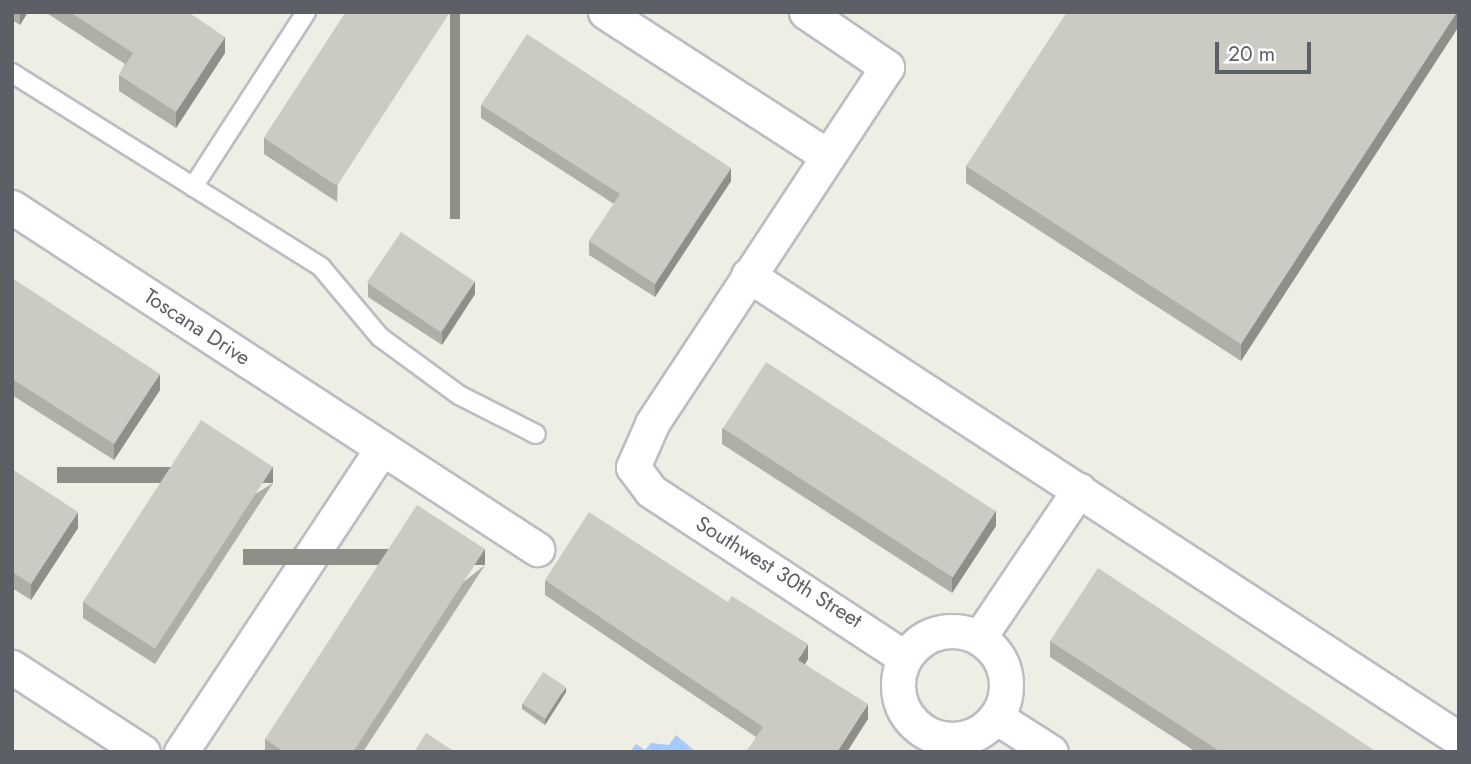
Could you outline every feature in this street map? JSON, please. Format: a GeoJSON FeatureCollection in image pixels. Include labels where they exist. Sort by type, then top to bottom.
{"type":"FeatureCollection","features":[{"type":"Feature","properties":{"kind":"street"},"geometry":{"type":"LineString","coordinates":[[605,12],[828,156]]}},
{"type":"Feature","properties":{"kind":"street"},"geometry":{"type":"LineString","coordinates":[[806,12],[887,67],[748,275],[1459,739]]}},
{"type":"Feature","properties":{"kind":"street","name":"Toscana Drive"},"geometry":{"type":"LineString","coordinates":[[12,207],[537,549]]}},
{"type":"Feature","properties":{"kind":"street","name":"Southwest 30th Street"},"geometry":{"type":"LineString","coordinates":[[748,275],[635,452],[633,467],[651,491],[904,657]]}},
{"type":"Feature","properties":{"kind":"street"},"geometry":{"type":"LineString","coordinates":[[181,752],[382,448]]}},
{"type":"Feature","properties":{"kind":"street"},"geometry":{"type":"LineString","coordinates":[[979,638],[1079,490]]}},
{"type":"Feature","properties":{"kind":"street"},"geometry":{"type":"LineString","coordinates":[[939,632],[979,638],[1003,667],[1006,684],[996,717],[961,739],[913,741],[898,697],[904,657],[939,632]]}},
{"type":"Feature","properties":{"kind":"street"},"geometry":{"type":"LineString","coordinates":[[12,667],[143,752]]}},
{"type":"Feature","properties":{"kind":"street"},"geometry":{"type":"LineString","coordinates":[[996,717],[1051,752]]}},
{"type":"Feature","properties":{"kind":"lane"},"geometry":{"type":"LineString","coordinates":[[193,187],[306,12]]}},
{"type":"Feature","properties":{"kind":"lane"},"geometry":{"type":"LineString","coordinates":[[12,73],[321,267],[380,337],[459,395],[536,434]]}},
{"type":"Feature","properties":{"kind":"water"},"geometry":{"type":"Polygon","coordinates":[[[676,735],[696,752],[630,752],[636,744],[645,750],[651,743],[669,745],[676,735]]]}},
{"type":"Feature","properties":{"kind":"building"},"geometry":{"type":"Polygon","coordinates":[[[70,12],[188,12],[225,37],[176,112],[119,75],[133,53],[70,12]]]}},
{"type":"Feature","properties":{"kind":"building"},"geometry":{"type":"Polygon","coordinates":[[[346,12],[450,12],[337,186],[264,138],[346,12]]]}},
{"type":"Feature","properties":{"kind":"building"},"geometry":{"type":"Polygon","coordinates":[[[1067,12],[1457,12],[1241,344],[966,166],[1067,12]]]}},
{"type":"Feature","properties":{"kind":"building"},"geometry":{"type":"Polygon","coordinates":[[[527,34],[731,168],[655,284],[589,241],[620,194],[481,105],[527,34]]]}},
{"type":"Feature","properties":{"kind":"building"},"geometry":{"type":"Polygon","coordinates":[[[401,232],[475,282],[441,332],[367,283],[401,232]]]}},
{"type":"Feature","properties":{"kind":"building"},"geometry":{"type":"Polygon","coordinates":[[[12,278],[160,374],[114,444],[12,379],[12,278]]]}},
{"type":"Feature","properties":{"kind":"building"},"geometry":{"type":"Polygon","coordinates":[[[766,362],[996,511],[953,577],[723,428],[766,362]]]}},
{"type":"Feature","properties":{"kind":"building"},"geometry":{"type":"Polygon","coordinates":[[[201,420],[273,467],[155,649],[83,602],[201,420]]]}},
{"type":"Feature","properties":{"kind":"building"},"geometry":{"type":"Polygon","coordinates":[[[12,469],[78,512],[31,584],[12,572],[12,469]]]}},
{"type":"Feature","properties":{"kind":"building"},"geometry":{"type":"Polygon","coordinates":[[[417,505],[485,549],[353,752],[284,752],[265,739],[417,505]]]}},
{"type":"Feature","properties":{"kind":"building"},"geometry":{"type":"Polygon","coordinates":[[[589,512],[728,602],[732,596],[808,644],[798,660],[868,704],[837,752],[746,752],[763,727],[545,580],[589,512]]]}},
{"type":"Feature","properties":{"kind":"building"},"geometry":{"type":"Polygon","coordinates":[[[1098,568],[1377,752],[1221,752],[1050,641],[1098,568]]]}},
{"type":"Feature","properties":{"kind":"building"},"geometry":{"type":"Polygon","coordinates":[[[543,672],[566,687],[545,719],[522,704],[543,672]]]}},
{"type":"Feature","properties":{"kind":"building"},"geometry":{"type":"Polygon","coordinates":[[[426,733],[455,752],[414,752],[426,733]]]}}]}
